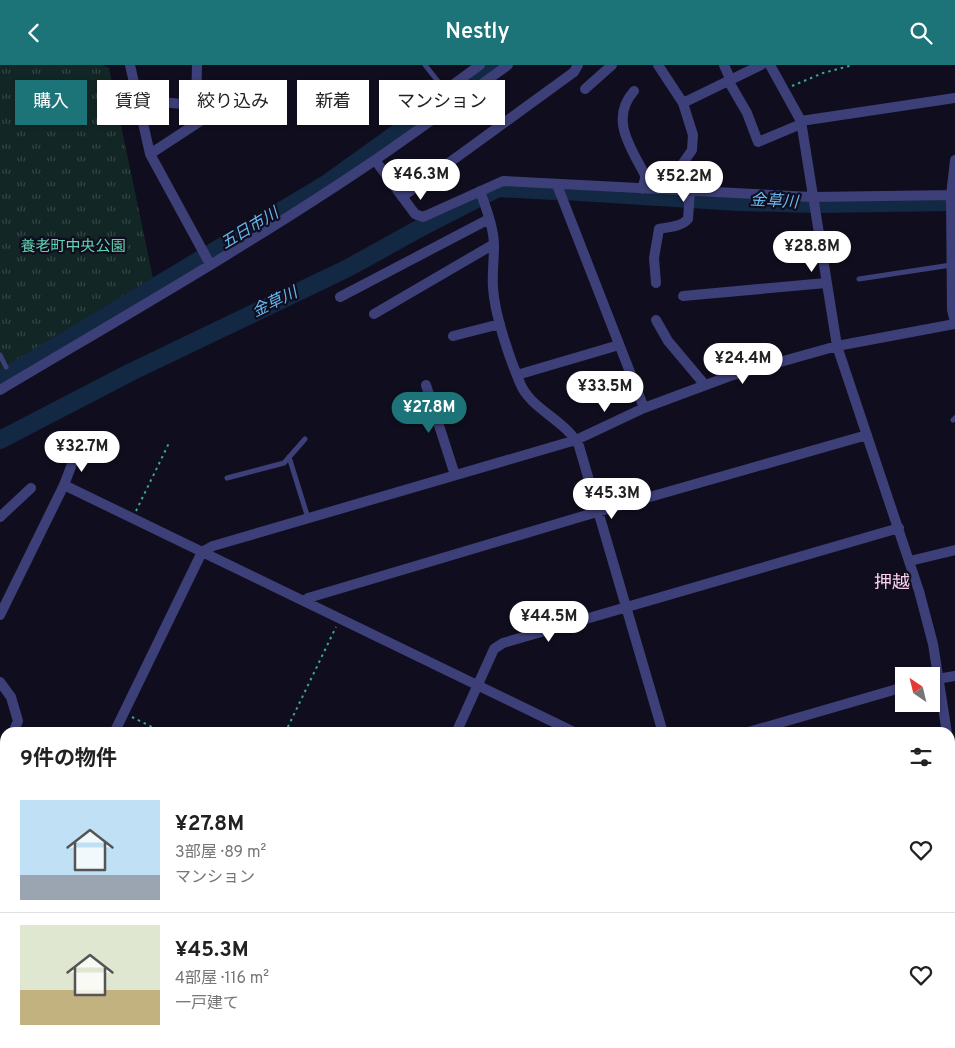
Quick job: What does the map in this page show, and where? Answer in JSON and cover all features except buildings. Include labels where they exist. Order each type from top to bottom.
[{"type":"street","points":[[130,65],[133,80]]},
{"type":"street","points":[[197,65],[197,80]]},
{"type":"street","points":[[459,80],[480,65]]},
{"type":"street","points":[[487,80],[508,65]]},
{"type":"street","points":[[402,197],[574,72],[578,65]]},
{"type":"street","points":[[585,89],[612,65]]},
{"type":"street","points":[[658,65],[683,103],[693,135],[692,151],[676,173],[674,190]]},
{"type":"street","points":[[724,65],[730,81],[747,113],[758,142],[801,122],[955,98]]},
{"type":"street","points":[[683,103],[761,65]]},
{"type":"street","points":[[770,65],[801,122],[837,346],[910,561],[933,644],[934,667]]},
{"type":"street","points":[[634,91],[624,108],[622,124],[645,175],[642,189]]},
{"type":"street","points":[[143,125],[150,154],[210,265]]},
{"type":"street","points":[[150,154],[195,125]]},
{"type":"street","points":[[0,390],[210,265],[376,160],[425,125]]},
{"type":"street","points":[[376,160],[415,214],[423,217],[481,196],[503,181],[674,190],[689,196],[953,195]]},
{"type":"street","points":[[117,727],[202,552],[213,546],[576,440],[644,408],[730,376],[837,346],[955,323],[952,310],[951,265],[955,160]]},
{"type":"street","points":[[557,185],[644,408]]},
{"type":"street","points":[[481,196],[489,219],[494,244],[493,288],[500,324],[520,385],[536,405],[576,440],[660,727]]},
{"type":"street","points":[[656,283],[654,258],[659,229],[674,227],[688,219],[689,196]]},
{"type":"street","points":[[340,297],[489,219]]},
{"type":"street","points":[[374,314],[494,244]]},
{"type":"street","points":[[683,296],[826,283]]},
{"type":"street","points":[[656,320],[668,341],[705,385]]},
{"type":"street","points":[[453,336],[500,324]]},
{"type":"street","points":[[517,375],[620,345]]},
{"type":"street","points":[[426,385],[455,475]]},
{"type":"street","points":[[305,601],[308,598],[597,512],[867,435]]},
{"type":"street","points":[[0,615],[64,485],[74,454]]},
{"type":"street","points":[[64,485],[564,727]]},
{"type":"street","points":[[0,517],[31,488]]},
{"type":"street","points":[[459,727],[494,649],[503,643],[899,528]]},
{"type":"street","points":[[910,561],[955,550]]},
{"type":"street","points":[[940,678],[955,676]]},
{"type":"street","points":[[0,682],[11,697],[18,721],[16,727]]},
{"type":"street","points":[[771,727],[895,690]]},
{"type":"street","points":[[940,702],[946,727]]},
{"type":"lane","points":[[425,65],[437,80]]},
{"type":"lane","points":[[859,279],[951,265]]},
{"type":"lane","points":[[0,355],[6,367]]},
{"type":"lane","points":[[227,478],[284,463],[305,439]]},
{"type":"lane","points":[[289,457],[308,518]]},
{"type":"path","points":[[783,90],[823,73],[853,65]]},
{"type":"path","points":[[132,518],[170,441]]},
{"type":"path","points":[[288,727],[340,619]]},
{"type":"path","points":[[124,713],[152,727]]},
{"type":"green space","name":"養老町中央公園","points":[[0,65],[102,65],[109,68],[112,80],[97,80],[97,125],[121,125],[154,283],[0,374]]},
{"type":"waterway","name":"五日市川","points":[[0,380],[326,184],[492,65]]},
{"type":"waterway","name":"金草川","points":[[0,440],[131,372],[348,268],[498,188],[554,191]]},
{"type":"waterway","name":"金草川","points":[[564,191],[738,202],[817,204],[955,202]]},
{"type":"district","name":"押越","points":[[892,583]]}]
